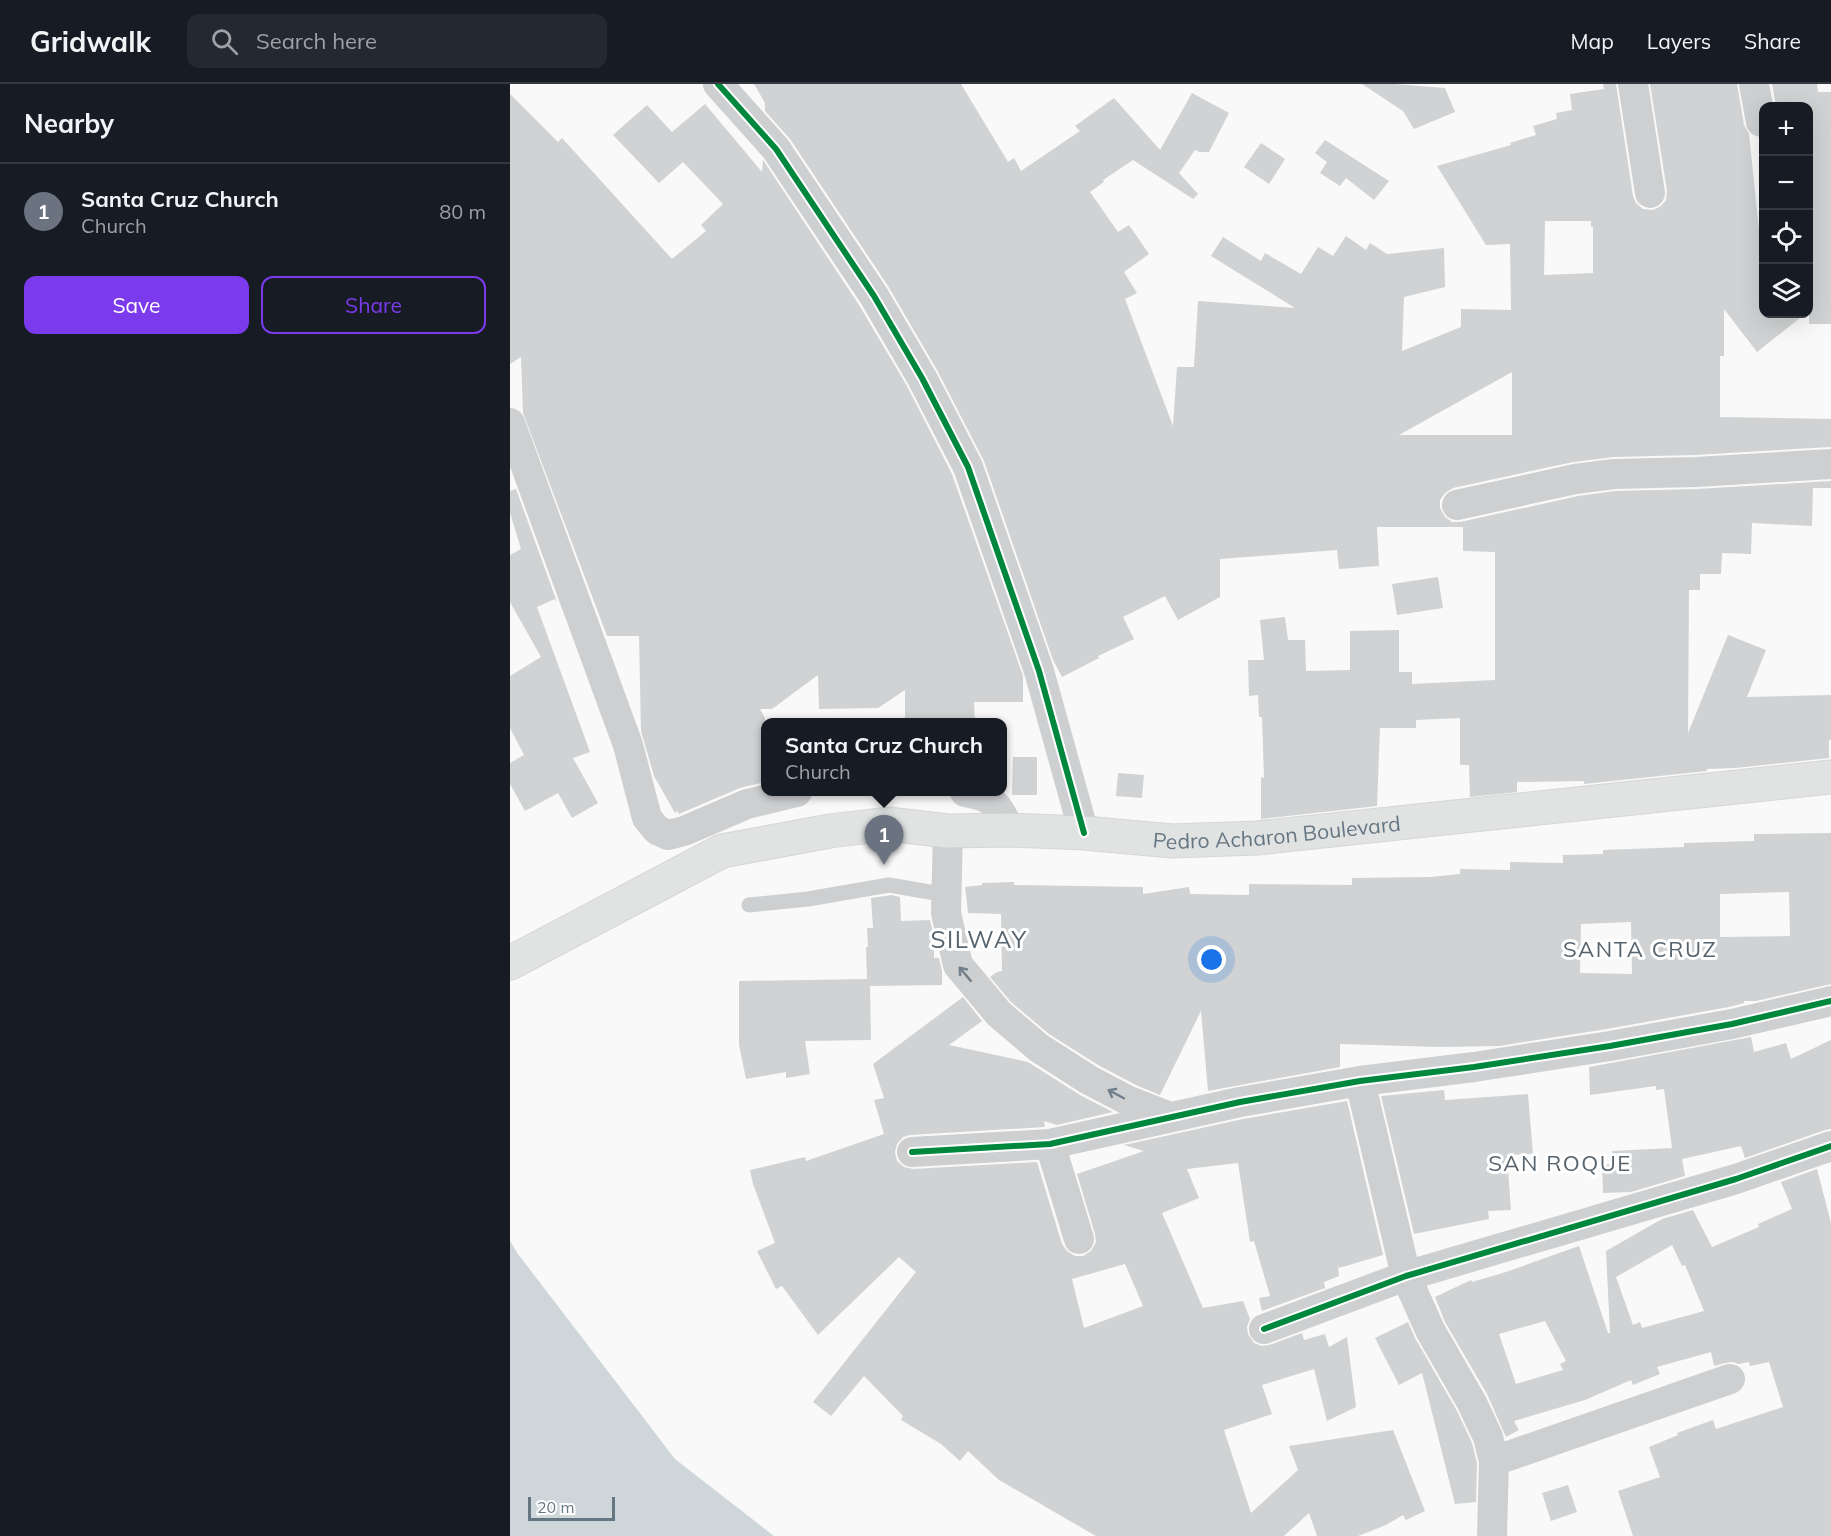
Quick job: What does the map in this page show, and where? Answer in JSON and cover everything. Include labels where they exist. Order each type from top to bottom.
[{"type":"main road","name":"Pedro Acharon Boulevard","points":[[510,963],[722,851],[830,831],[888,824],[948,831],[1010,830],[1084,833],[1172,841],[1257,838],[1831,777]]},
{"type":"street","points":[[718,84],[776,149],[874,296],[922,378],[968,467],[1040,671],[1084,833]]},
{"type":"street","points":[[1633,84],[1650,194]]},
{"type":"street","points":[[1754,84],[1759,111]]},
{"type":"street","points":[[510,423],[628,745],[647,818],[657,830],[668,834],[684,831],[747,804],[780,796]]},
{"type":"street","points":[[1457,505],[1575,479],[1614,474],[1831,464]]},
{"type":"street","points":[[979,796],[995,803],[1010,830]]},
{"type":"street","points":[[948,831],[946,913],[958,965],[999,1014],[1039,1048],[1089,1080],[1130,1101],[1170,1117]]},
{"type":"street","points":[[912,1152],[1050,1144],[1240,1102],[1360,1081],[1474,1067],[1611,1046],[1732,1024],[1831,1001]]},
{"type":"street","points":[[1360,1081],[1406,1276],[1430,1330],[1472,1403],[1488,1437],[1494,1461],[1492,1536]]},
{"type":"street","points":[[1050,1144],[1079,1239]]},
{"type":"street","points":[[1263,1329],[1406,1276],[1736,1179],[1831,1146]]},
{"type":"street","points":[[1494,1461],[1730,1379]]},
{"type":"lane","points":[[749,905],[801,900],[890,885],[946,896]]},
{"type":"shaded area","points":[[510,1241],[675,1459],[774,1536],[510,1536]]},
{"type":"building","points":[[754,84],[961,84],[1008,162],[1014,158],[1021,171],[1080,131],[1075,126],[1114,98],[1160,150],[1192,93],[1229,113],[1209,152],[1195,150],[1179,173],[1198,194],[1193,199],[1133,160],[1103,180],[1104,182],[1090,192],[1118,232],[1129,225],[1149,254],[1124,272],[1137,293],[1125,299],[1173,426],[1177,367],[1194,367],[1198,301],[1295,308],[1211,256],[1223,237],[1261,261],[1265,253],[1301,274],[1318,247],[1333,256],[1346,236],[1366,250],[1370,243],[1387,254],[1444,248],[1445,287],[1404,297],[1402,351],[1461,327],[1461,309],[1511,310],[1510,244],[1486,245],[1437,166],[1511,145],[1510,143],[1536,135],[1533,126],[1557,119],[1556,113],[1572,110],[1570,94],[1604,89],[1603,84],[1616,84],[1633,196],[1636,203],[1643,209],[1653,210],[1666,200],[1667,191],[1650,84],[1737,84],[1744,125],[1749,134],[1759,229],[1759,318],[1800,318],[1757,352],[1724,309],[1724,356],[1720,356],[1720,417],[1831,419],[1831,447],[1614,457],[1573,462],[1453,488],[1440,500],[1440,508],[1445,517],[1452,522],[1460,522],[1578,496],[1615,491],[1831,481],[1831,488],[1813,488],[1812,526],[1752,523],[1751,554],[1722,553],[1721,574],[1700,574],[1700,590],[1689,590],[1688,733],[1728,635],[1766,650],[1747,697],[1831,695],[1829,758],[1707,769],[1707,771],[1584,784],[1584,781],[1517,782],[1517,792],[1470,797],[1469,765],[1460,765],[1460,718],[1416,720],[1416,728],[1380,728],[1377,806],[1261,819],[1261,777],[1264,778],[1262,717],[1259,717],[1258,695],[1249,696],[1248,660],[1264,660],[1260,620],[1285,617],[1288,640],[1305,640],[1306,671],[1350,670],[1350,631],[1399,630],[1399,672],[1412,672],[1412,684],[1495,680],[1495,552],[1463,551],[1463,527],[1377,527],[1379,566],[1339,569],[1337,550],[1220,559],[1220,597],[1178,620],[1165,596],[1123,617],[1134,639],[1062,677],[1053,660],[984,461],[937,370],[888,286],[790,139],[765,111],[765,103]],"holes":[[[1545,221],[1591,221],[1593,273],[1544,275]],[[1512,372],[1512,435],[1399,435]]]},
{"type":"building","points":[[1362,84],[1445,88],[1455,112],[1414,129],[1403,111]]},
{"type":"building","points":[[1772,84],[1817,84],[1818,92],[1831,92],[1831,324],[1809,324],[1809,318],[1813,318],[1813,102],[1775,102]]},
{"type":"building","points":[[510,94],[558,142],[562,138],[672,259],[706,231],[701,225],[723,204],[683,162],[659,183],[613,135],[647,105],[672,132],[705,104],[762,172],[763,160],[859,305],[907,386],[952,474],[1023,676],[1023,702],[974,702],[975,718],[905,718],[905,690],[878,708],[819,709],[818,675],[772,709],[760,709],[765,718],[761,718],[761,783],[740,788],[679,814],[677,811],[675,813],[654,776],[641,731],[639,636],[607,636],[523,413],[521,357],[510,364]]},
{"type":"building","points":[[1325,140],[1389,181],[1374,200],[1346,178],[1340,186],[1320,173],[1327,162],[1315,153]]},
{"type":"building","points":[[1261,143],[1285,159],[1269,184],[1244,167]]},
{"type":"building","points":[[516,489],[557,602],[555,599],[537,607],[590,752],[573,758],[598,803],[572,818],[558,793],[525,811],[510,784],[510,763],[524,755],[510,728],[510,676],[541,657],[510,602],[510,555],[521,549],[510,513],[510,491]]},
{"type":"building","points":[[1438,577],[1443,608],[1397,615],[1392,584]]},
{"type":"building","points":[[1013,757],[1037,757],[1037,795],[1012,795]]},
{"type":"building","points":[[1118,773],[1144,775],[1142,798],[1116,796]]},
{"type":"building","points":[[1831,833],[1831,984],[1756,1001],[1744,1001],[1744,1003],[1729,1007],[1499,1046],[1340,1044],[1340,1067],[1208,1091],[1201,1011],[1160,1095],[1098,1065],[1049,1034],[1011,1002],[990,977],[1002,971],[1001,914],[968,913],[965,887],[982,885],[982,883],[1014,882],[1014,885],[1143,887],[1143,894],[1189,887],[1190,894],[1249,895],[1249,884],[1352,885],[1352,878],[1431,877],[1460,874],[1460,869],[1510,870],[1510,862],[1563,863],[1563,855],[1603,854],[1603,850],[1684,847],[1684,843],[1754,841],[1754,834]],"holes":[[[1789,892],[1790,936],[1720,937],[1720,894]],[[1631,922],[1632,974],[1580,973],[1581,924]]]},
{"type":"building","points":[[892,895],[900,897],[901,921],[930,920],[934,937],[934,958],[939,958],[942,985],[870,986],[871,1040],[805,1041],[810,1074],[786,1078],[786,1072],[746,1079],[739,1045],[739,981],[867,979],[867,928],[873,928],[871,898]]},
{"type":"building","points":[[963,997],[982,1021],[949,1045],[1028,1062],[1080,1095],[1113,1112],[1057,1125],[1044,1121],[1045,1127],[910,1135],[903,1137],[897,1144],[895,1152],[897,1161],[904,1167],[913,1169],[1037,1162],[1062,1244],[1075,1256],[1083,1256],[1091,1251],[1096,1242],[1077,1174],[1144,1151],[1124,1145],[1243,1119],[1347,1101],[1383,1255],[1339,1268],[1338,1265],[1339,1276],[1324,1282],[1325,1288],[1262,1311],[1259,1298],[1270,1296],[1254,1241],[1250,1242],[1238,1163],[1187,1169],[1199,1198],[1162,1213],[1203,1308],[1243,1301],[1250,1319],[1247,1327],[1248,1334],[1254,1343],[1262,1346],[1302,1333],[1304,1340],[1325,1334],[1329,1347],[1347,1337],[1356,1407],[1327,1421],[1314,1369],[1262,1385],[1272,1414],[1224,1430],[1251,1513],[1298,1470],[1289,1446],[1393,1430],[1425,1511],[1406,1520],[1403,1515],[1386,1525],[1358,1536],[1317,1536],[1309,1513],[1284,1536],[1096,1536],[999,1480],[968,1451],[960,1461],[941,1444],[901,1420],[903,1416],[864,1376],[831,1416],[813,1402],[916,1272],[899,1257],[818,1335],[782,1286],[776,1289],[757,1251],[775,1243],[750,1170],[805,1157],[806,1161],[884,1134],[874,1100],[884,1098],[873,1064]],"holes":[[[1125,1264],[1143,1306],[1084,1328],[1072,1279]]]},
{"type":"building","points":[[1751,1037],[1754,1052],[1786,1043],[1791,1059],[1831,1040],[1831,1129],[1745,1158],[1741,1146],[1682,1159],[1685,1176],[1631,1192],[1603,1193],[1602,1165],[1612,1164],[1612,1151],[1672,1148],[1664,1089],[1656,1090],[1656,1086],[1590,1095],[1589,1067]]},
{"type":"building","points":[[1444,1090],[1445,1100],[1528,1094],[1533,1154],[1507,1155],[1511,1210],[1488,1211],[1489,1219],[1414,1234],[1381,1096]]},
{"type":"building","points":[[1817,1169],[1831,1223],[1831,1536],[1633,1536],[1618,1491],[1660,1477],[1649,1447],[1678,1435],[1677,1433],[1713,1420],[1716,1429],[1783,1407],[1769,1362],[1750,1366],[1749,1362],[1738,1364],[1733,1362],[1714,1366],[1711,1352],[1657,1367],[1660,1374],[1633,1385],[1631,1380],[1585,1400],[1514,1421],[1519,1430],[1506,1437],[1487,1394],[1445,1322],[1435,1297],[1471,1280],[1472,1282],[1506,1272],[1579,1246],[1608,1333],[1610,1333],[1606,1251],[1662,1219],[1693,1210],[1712,1247],[1759,1227],[1758,1224],[1792,1209],[1781,1182]],"holes":[[[1672,1245],[1682,1266],[1685,1265],[1704,1311],[1642,1328],[1640,1322],[1633,1325],[1616,1277]],[[1545,1321],[1566,1361],[1560,1364],[1563,1370],[1516,1384],[1499,1334]]]},
{"type":"building","points":[[1408,1322],[1472,1443],[1477,1463],[1476,1502],[1455,1504],[1422,1373],[1399,1385],[1375,1338]]},
{"type":"building","points":[[1568,1485],[1577,1512],[1551,1521],[1542,1493]]},
{"type":"cycle path","points":[[718,84],[776,149],[874,296],[922,378],[968,467],[1039,671],[1084,833]]},
{"type":"cycle path","points":[[912,1152],[1050,1144],[1240,1102],[1360,1081],[1474,1067],[1610,1046],[1732,1024],[1831,1001]]},
{"type":"cycle path","points":[[1264,1329],[1406,1276],[1736,1179],[1831,1146]]},
{"type":"place","name":"Santa Cruz Church","points":[[884,865]]},
{"type":"district","name":"SILWAY","points":[[979,939]]},
{"type":"district","name":"SANTA CRUZ","points":[[1640,949]]},
{"type":"district","name":"SAN ROQUE","points":[[1560,1163]]}]
